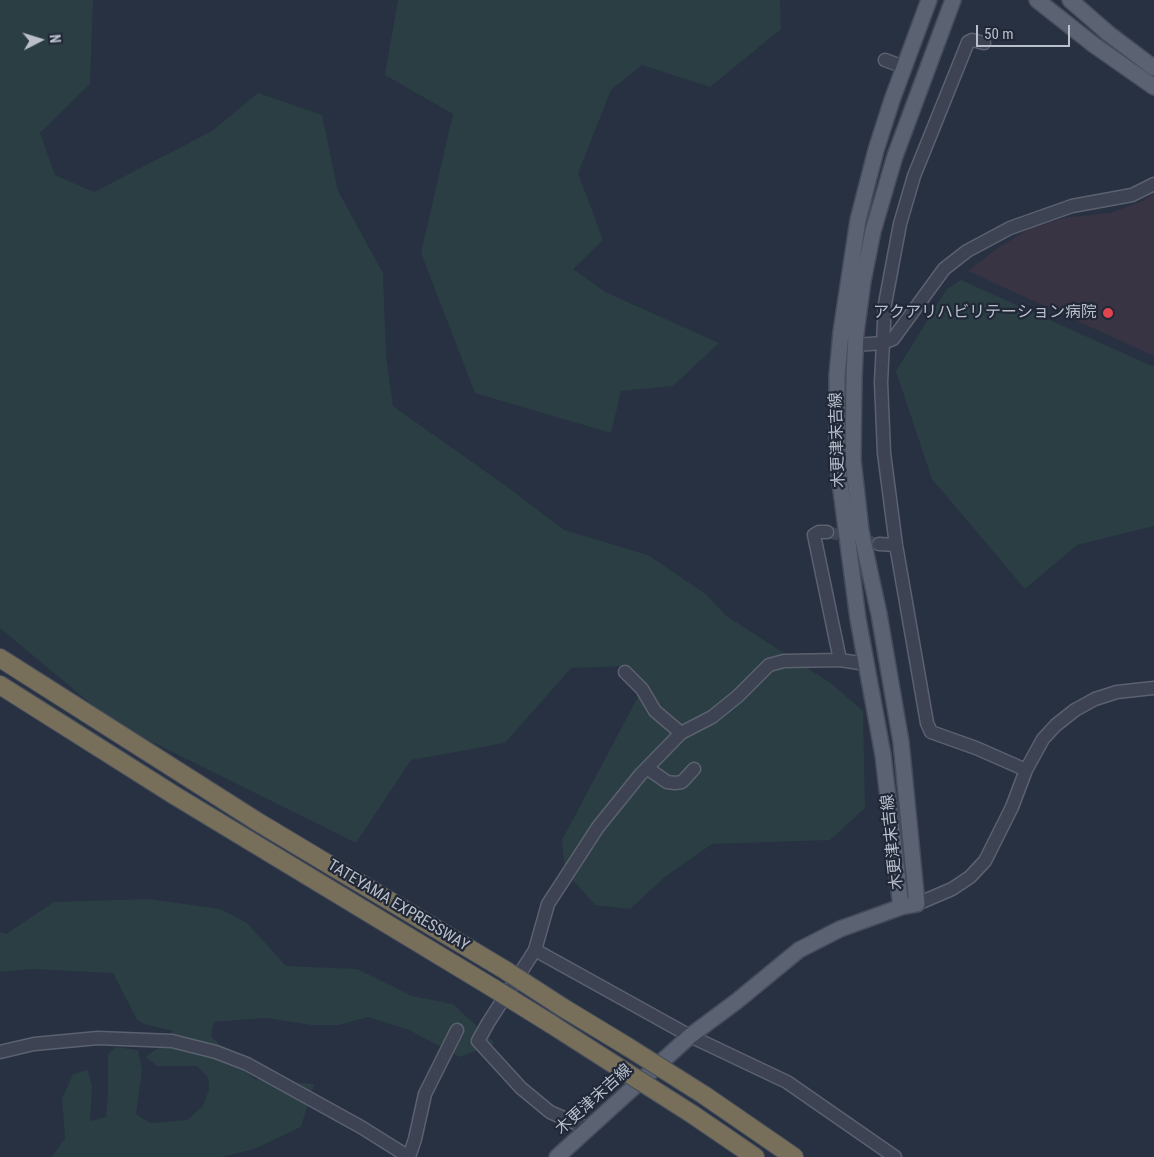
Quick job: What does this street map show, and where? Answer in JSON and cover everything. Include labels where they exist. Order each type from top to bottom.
[{"type":"highway","name":"TATEYAMA EXPRESSWAY","points":[[0,658],[242,812],[505,970],[628,1047],[704,1095],[794,1157]]},
{"type":"highway","name":"TATEYAMA EXPRESSWAY","points":[[0,685],[174,795],[551,1024],[756,1157]]},
{"type":"main road","name":"木更津末吉線","points":[[901,907],[883,755],[858,619],[837,460],[838,376],[841,332],[858,220],[876,150],[929,0]]},
{"type":"main road","name":"木更津末吉線","points":[[557,1157],[690,1036],[799,950],[840,929],[901,907],[917,904],[901,742],[879,614],[862,532],[852,460],[856,345],[863,281],[873,231],[895,156],[953,0]]},
{"type":"main road","points":[[1037,0],[1094,45],[1154,88]]},
{"type":"main road","points":[[1070,0],[1109,34],[1154,68]]},
{"type":"street","points":[[984,43],[972,40],[968,42],[914,176],[900,224],[885,304],[882,343],[881,382],[884,453],[896,545],[927,723],[931,732],[976,748],[1026,770]]},
{"type":"street","points":[[885,60],[904,67]]},
{"type":"street","points":[[856,345],[882,343],[893,338],[944,269],[967,251],[1010,228],[1033,219],[1072,206],[1132,195],[1154,184]]},
{"type":"street","points":[[827,532],[819,532],[814,535],[840,660]]},
{"type":"street","points":[[879,544],[896,545]]},
{"type":"street","points":[[589,1129],[550,1112],[520,1088],[478,1041],[536,950],[548,904],[598,827],[647,768],[681,733],[712,718],[738,696],[769,665],[784,661],[840,660],[866,664]]},
{"type":"street","points":[[624,672],[642,689],[655,711],[681,733]]},
{"type":"street","points":[[917,904],[952,889],[970,877],[985,861],[1012,806],[1026,770],[1043,739],[1056,725],[1075,710],[1095,700],[1117,692],[1154,688]]},
{"type":"street","points":[[647,768],[667,782],[675,783],[682,782],[694,769]]},
{"type":"street","points":[[536,950],[690,1036],[787,1082],[895,1157]]},
{"type":"street","points":[[0,1052],[34,1044],[98,1038],[172,1041],[216,1052],[247,1064],[361,1127],[409,1157],[425,1094],[457,1030]]},
{"type":"shaded area","name":"アクアリハビリテーション病院","points":[[1154,192],[1154,356],[968,271],[996,249],[1029,229],[1064,218],[1110,213],[1143,201]]},
{"type":"green space","points":[[0,0],[93,0],[90,84],[40,133],[55,175],[94,192],[212,131],[258,93],[322,115],[338,191],[383,273],[386,356],[393,406],[564,530],[648,555],[707,595],[725,615],[832,684],[863,711],[865,808],[830,840],[712,844],[666,876],[630,909],[595,905],[565,871],[562,840],[640,693],[627,666],[571,668],[505,743],[411,760],[356,843],[114,723],[0,628]]},
{"type":"green space","points":[[398,0],[780,0],[781,29],[710,87],[642,65],[611,90],[578,173],[603,240],[573,269],[605,292],[719,343],[673,386],[621,391],[611,433],[475,393],[421,253],[453,114],[385,75]]},
{"type":"green space","points":[[961,280],[1154,367],[1154,526],[1077,545],[1025,589],[932,479],[896,371],[947,289]]},
{"type":"green space","points":[[148,899],[220,909],[247,923],[286,966],[357,969],[412,996],[453,1004],[495,1043],[460,1057],[409,1030],[368,1017],[338,1025],[312,1025],[265,1018],[214,1022],[211,1036],[254,1079],[314,1084],[301,1127],[254,1149],[222,1157],[52,1157],[65,1138],[62,1099],[73,1074],[88,1070],[92,1087],[90,1121],[106,1117],[108,1054],[116,1047],[138,1050],[142,1070],[136,1114],[150,1123],[187,1120],[203,1106],[209,1089],[208,1077],[197,1066],[157,1066],[146,1057],[159,1048],[173,1031],[144,1024],[137,1020],[113,973],[31,969],[0,972],[0,932],[6,934],[54,902]]},
{"type":"tunnel","points":[[827,532],[879,544]]},
{"type":"place","name":"アクアリハビリテーション病院","points":[[1108,313]]}]
